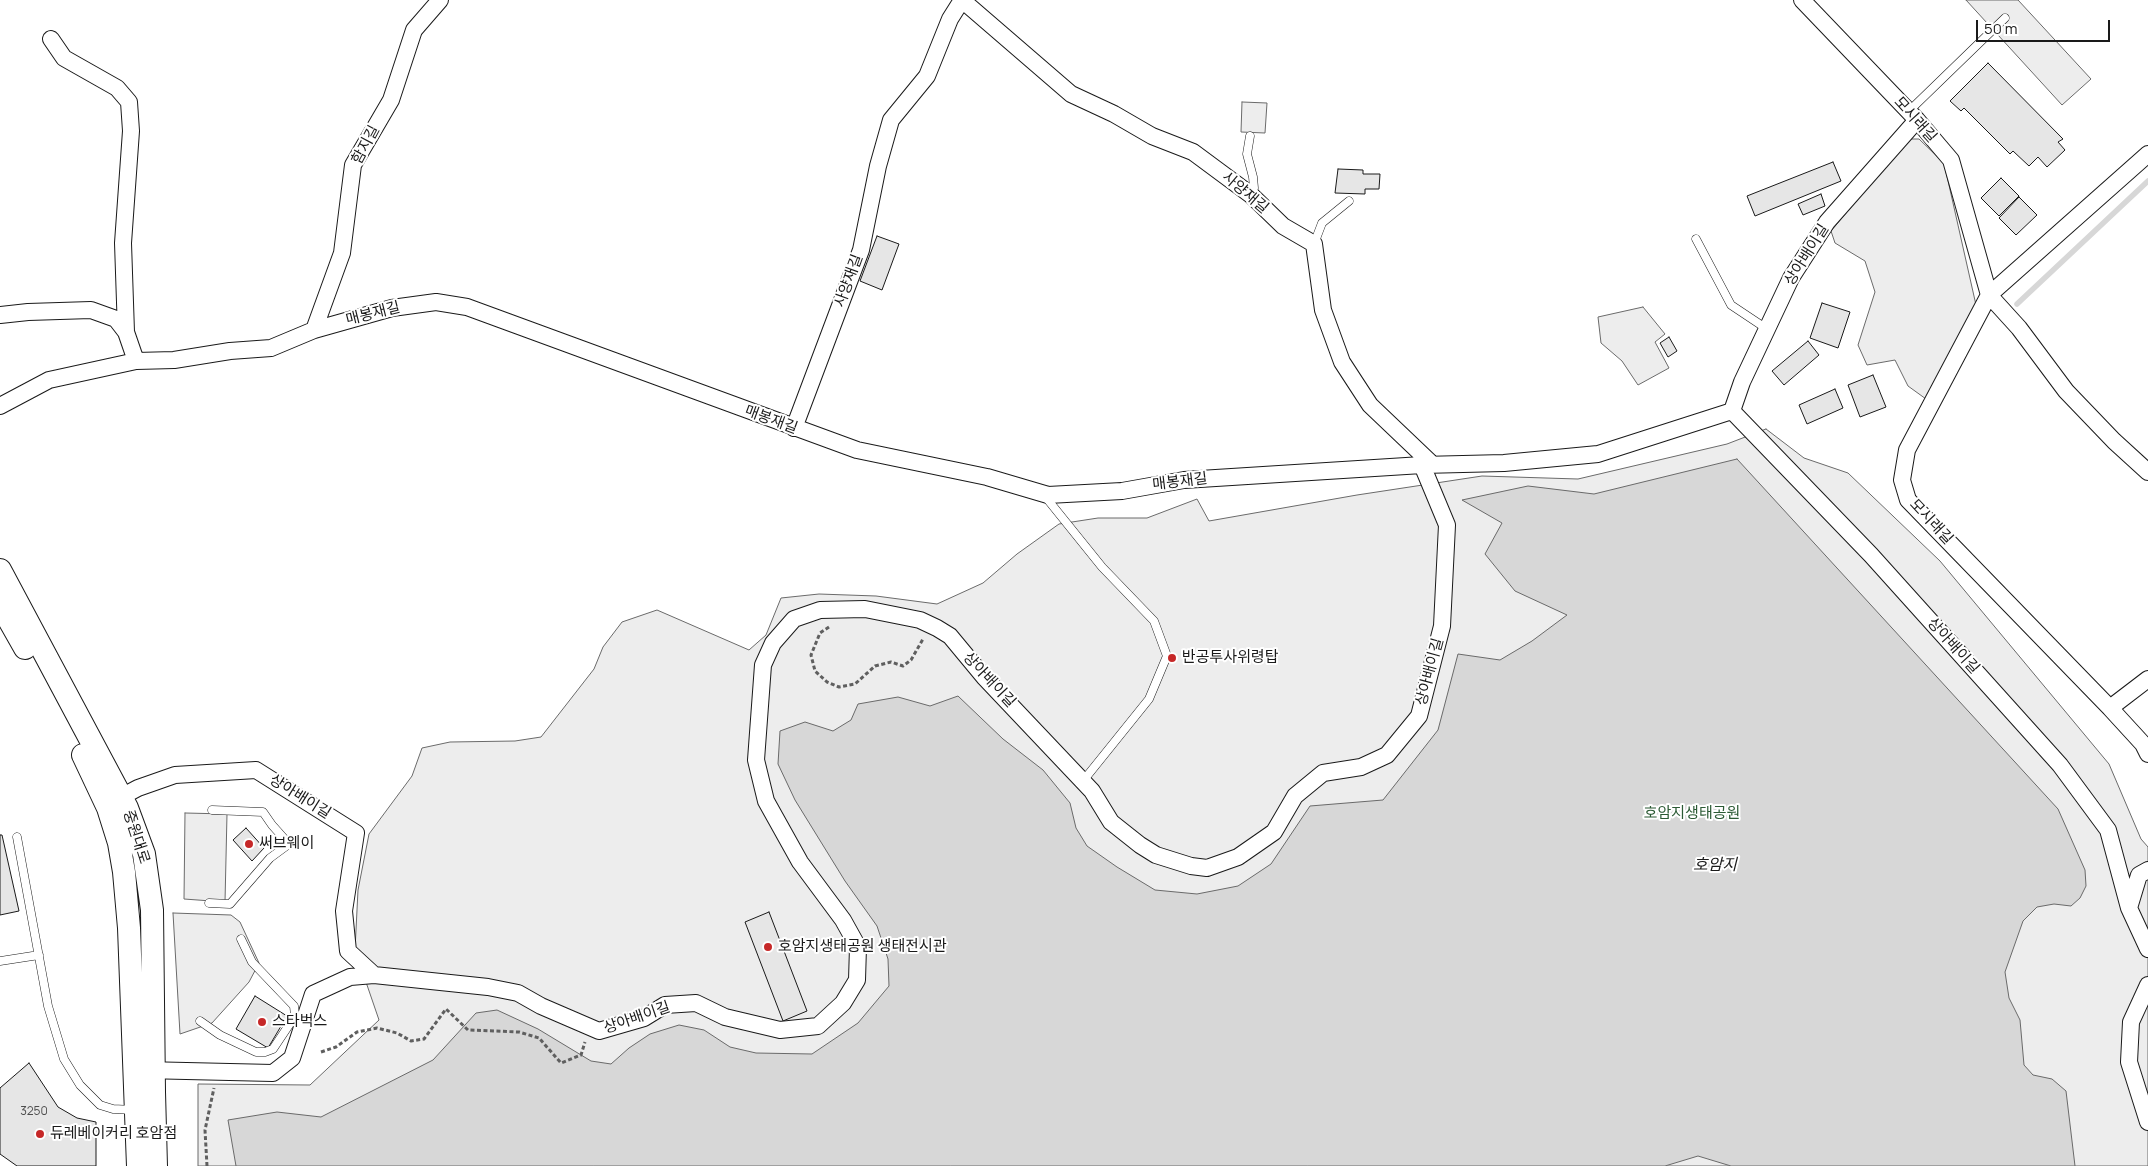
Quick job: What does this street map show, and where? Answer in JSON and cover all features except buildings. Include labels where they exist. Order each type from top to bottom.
[{"type":"main road","name":"중원대로","points":[[0,570],[122,797],[144,854],[152,910],[143,1070],[136,1110],[138,1166]]},
{"type":"main road","name":"중원대로","points":[[0,604],[85,757],[108,808],[119,843],[124,872],[143,1070],[156,1166]]},
{"type":"street","name":"함지길","points":[[314,330],[342,253],[353,165],[391,100],[414,30],[440,0]]},
{"type":"street","name":"사양재길","points":[[794,428],[861,250],[878,166],[892,120],[927,76],[950,18],[962,0],[1071,94],[1114,114],[1152,136],[1193,152],[1251,195],[1283,226],[1314,244]]},
{"type":"street","name":"모시래길","points":[[1806,1],[1950,160],[1990,295]]},
{"type":"street","points":[[51,39],[64,58],[117,88],[129,102],[131,131],[123,243],[126,332],[136,361]]},
{"type":"street","name":"상아배이길","points":[[1912,116],[1827,222],[1791,278],[1742,382],[1732,411],[1871,555],[2060,765],[2108,830],[2129,908],[2148,950]]},
{"type":"street","name":"모시래길","points":[[2148,154],[1990,295],[1907,450],[1902,480],[1908,500],[2110,708],[2143,744],[2148,754]]},
{"type":"street","points":[[1314,244],[1323,310],[1342,362],[1370,405],[1428,465],[1504,463],[1598,454],[1732,411]]},
{"type":"street","points":[[1990,295],[2019,328],[2066,391],[2114,441],[2148,472]]},
{"type":"street","name":"매봉재길","points":[[0,406],[48,380],[136,361],[174,360],[230,351],[271,348],[314,330],[392,308],[436,302],[467,307],[857,450],[987,477],[1048,496],[1122,491],[1184,480],[1428,465]]},
{"type":"street","points":[[0,315],[91,310],[116,319],[126,332]]},
{"type":"street","name":"상아배이길","points":[[143,1070],[273,1073],[292,1058],[313,994],[350,977],[374,975],[488,987],[518,993],[540,1006],[599,1031],[644,1018],[665,1006],[696,1003],[725,1017],[780,1030],[818,1026],[843,1002],[857,980],[858,947],[843,920],[800,862],[766,801],[756,760],[763,665],[773,643],[794,619],[820,610],[866,610],[920,620],[937,628],[950,636],[984,677],[1092,791],[1111,822],[1140,845],[1156,855],[1172,861],[1207,868],[1238,857],[1274,832],[1295,796],[1322,773],[1361,767],[1387,755],[1419,716],[1442,626],[1448,524],[1428,465]]},
{"type":"street","points":[[2110,708],[2148,679]]},
{"type":"street","name":"상아배이길","points":[[122,797],[138,788],[175,775],[256,770],[356,833],[344,911],[348,951],[374,975]]},
{"type":"street","points":[[2129,908],[2139,875],[2148,870]]},
{"type":"street","points":[[2148,985],[2131,1022],[2129,1062],[2148,1122]]},
{"type":"lane","points":[[1912,116],[2005,18]]},
{"type":"lane","points":[[1250,136],[1247,154],[1254,177],[1254,188],[1251,195]]},
{"type":"lane","points":[[1314,244],[1322,223],[1349,202]]},
{"type":"lane","points":[[1696,239],[1731,305],[1767,329]]},
{"type":"lane","points":[[1042,494],[1102,568],[1154,621],[1167,656],[1149,699],[1083,781]]},
{"type":"lane","points":[[209,903],[230,904],[270,858],[289,844],[272,825],[264,812],[212,810]]},
{"type":"lane","points":[[17,837],[48,1006],[64,1059],[80,1085],[100,1105],[113,1109],[136,1110]]},
{"type":"lane","points":[[200,1021],[220,1035],[256,1052],[266,1052],[273,1049],[295,1016],[294,1006],[252,962],[241,939]]},
{"type":"lane","points":[[0,961],[39,955]]},
{"type":"path","points":[[833,624],[820,633],[811,655],[816,671],[827,682],[839,687],[855,684],[875,666],[891,662],[903,666],[912,660],[927,631]]},
{"type":"path","points":[[321,1052],[336,1047],[357,1032],[377,1028],[397,1033],[411,1041],[424,1039],[446,1009],[468,1030],[519,1032],[539,1038],[561,1063],[581,1056],[586,1040]]},
{"type":"path","points":[[207,1166],[205,1130],[214,1087]]},
{"type":"shaded area","points":[[1966,0],[2018,0],[2091,79],[2062,105]]},
{"type":"shaded area","points":[[1242,102],[1267,103],[1265,133],[1241,132]]},
{"type":"shaded area","points":[[1908,139],[1919,139],[1944,163],[1976,305],[1926,399],[1908,386],[1895,360],[1867,365],[1858,345],[1875,292],[1865,261],[1835,243],[1831,231]]},
{"type":"shaded area","points":[[1643,307],[1665,334],[1655,342],[1669,368],[1638,385],[1622,361],[1601,343],[1598,317]]},
{"type":"shaded area","name":"호암지","points":[[1766,429],[1804,458],[1848,473],[1940,561],[2109,764],[2141,839],[2148,847],[2148,1166],[198,1166],[198,1084],[310,1085],[379,1020],[355,950],[358,890],[369,834],[412,776],[422,748],[450,742],[515,741],[541,737],[594,669],[603,647],[622,622],[657,610],[749,650],[766,635],[781,598],[819,594],[876,596],[937,604],[983,583],[1017,554],[1059,524],[1098,518],[1147,518],[1197,499],[1209,521],[1357,495],[1482,476],[1578,479],[1727,444]]},
{"type":"shaded area","points":[[185,813],[227,814],[225,902],[184,899]]},
{"type":"shaded area","points":[[173,913],[231,915],[240,922],[259,963],[249,982],[212,1023],[180,1034]]},
{"type":"water","name":"호암지","points":[[1737,459],[2058,809],[2085,870],[2086,886],[2080,898],[2071,906],[2054,904],[2037,907],[2023,921],[2005,972],[2009,998],[2020,1020],[2024,1065],[2033,1075],[2052,1079],[2066,1091],[2075,1166],[1731,1166],[1698,1156],[1665,1166],[236,1166],[228,1120],[277,1112],[321,1117],[433,1060],[476,1013],[497,1010],[538,1029],[591,1061],[611,1064],[629,1048],[650,1034],[679,1025],[704,1030],[730,1047],[756,1053],[812,1054],[858,1023],[889,986],[888,959],[877,926],[845,881],[795,800],[778,764],[780,731],[805,722],[833,731],[851,720],[858,704],[898,697],[930,706],[958,696],[1003,739],[1043,770],[1070,803],[1076,828],[1087,846],[1117,867],[1155,890],[1197,894],[1238,886],[1271,864],[1310,806],[1383,800],[1438,730],[1458,654],[1500,660],[1532,641],[1567,615],[1515,591],[1485,554],[1502,523],[1462,500],[1528,486],[1594,494]]},
{"type":"waterway","points":[[2017,304],[2148,181]]},
{"type":"place","name":"반공투사위령탑","points":[[1172,658]]},
{"type":"place","name":"써브웨이","points":[[249,844]]},
{"type":"place","name":"호암지생태공원 생태전시관","points":[[768,947]]},
{"type":"place","name":"스타벅스","points":[[262,1022]]},
{"type":"place","name":"듀레베이커리 호암점","points":[[40,1134]]},
{"type":"park label","name":"호암지생태공원","points":[[1692,814]]}]
